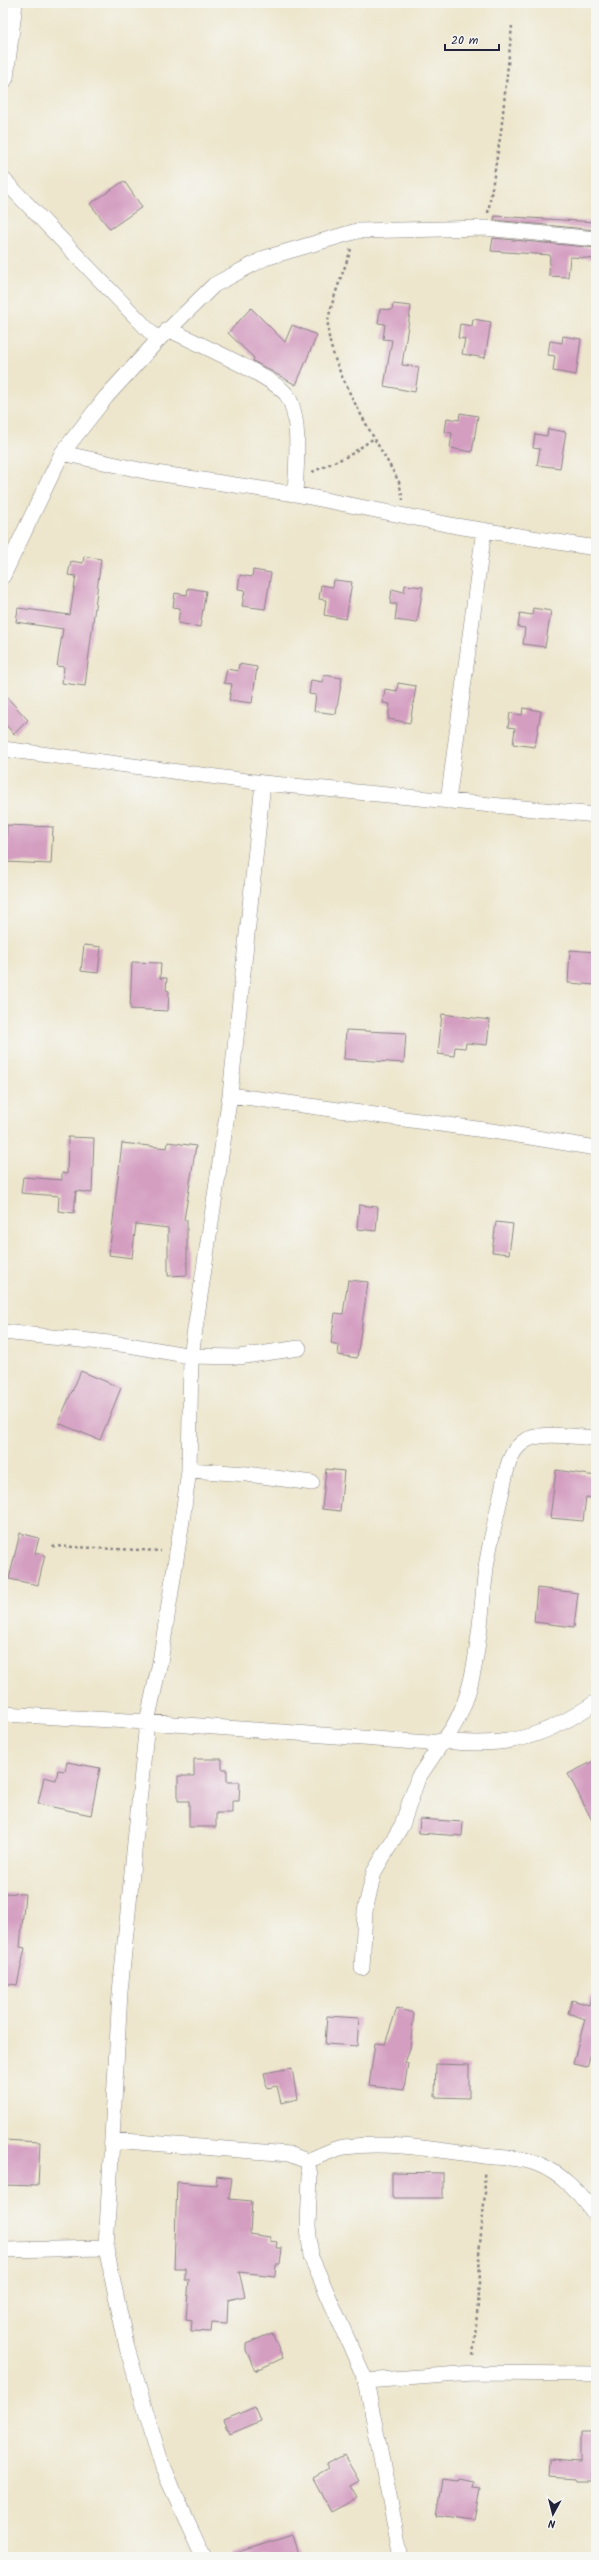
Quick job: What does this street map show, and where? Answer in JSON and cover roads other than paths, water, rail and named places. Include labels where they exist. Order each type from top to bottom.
[{"type":"street","points":[[3,83],[6,78],[15,3]]},
{"type":"street","points":[[3,179],[158,340]]},
{"type":"street","points":[[3,576],[62,453],[106,397],[168,329],[214,285],[265,258],[356,231],[485,228],[596,239]]},
{"type":"street","points":[[168,329],[271,382],[286,395],[294,422],[295,487]]},
{"type":"street","points":[[62,453],[149,472],[295,487],[407,516],[596,548]]},
{"type":"street","points":[[448,801],[484,530]]},
{"type":"street","points":[[3,749],[263,783],[596,815]]},
{"type":"street","points":[[204,2557],[162,2469],[127,2348],[106,2248],[120,1992],[147,1722],[160,1662],[178,1552],[189,1470],[191,1356],[230,1095],[263,783]]},
{"type":"street","points":[[230,1095],[506,1133],[596,1148]]},
{"type":"street","points":[[3,1332],[129,1345],[191,1356],[239,1357],[299,1348]]},
{"type":"street","points":[[362,1968],[365,1911],[374,1872],[402,1825],[418,1778],[448,1735],[466,1697],[477,1656],[487,1560],[508,1463],[521,1443],[539,1436],[596,1438]]},
{"type":"street","points":[[189,1470],[247,1474],[312,1483]]},
{"type":"street","points":[[3,1714],[147,1722],[430,1743],[443,1741],[470,1744],[501,1744],[538,1734],[573,1718],[596,1702]]},
{"type":"street","points":[[112,2140],[289,2154],[307,2161],[342,2147],[373,2145],[445,2150],[483,2156],[515,2158],[538,2164],[584,2198],[596,2216]]},
{"type":"street","points":[[307,2161],[310,2175],[308,2226],[311,2257],[366,2381],[401,2557]]},
{"type":"street","points":[[3,2250],[106,2248]]},
{"type":"street","points":[[366,2381],[473,2373],[596,2374]]}]
